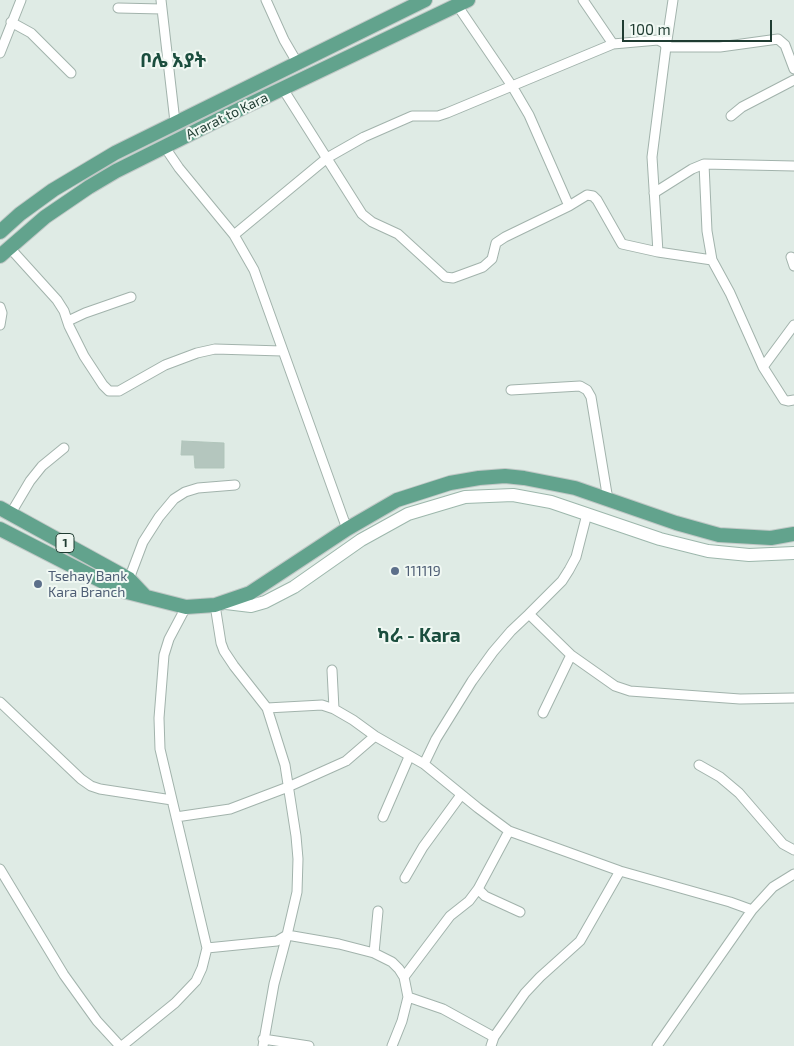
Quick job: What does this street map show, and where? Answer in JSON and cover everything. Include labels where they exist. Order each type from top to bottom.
[{"type":"main road","name":"Ararat to Kara","points":[[0,232],[20,214],[85,170],[175,122],[298,64],[425,0]]},
{"type":"main road","name":"Ararat to Kara","points":[[4,252],[45,217],[88,187],[164,146],[462,2]]},
{"type":"main road","points":[[195,113],[204,127]]},
{"type":"main road","points":[[129,579],[145,596],[186,607],[220,604],[250,593],[347,529],[397,500],[450,483],[505,476],[576,488],[676,523],[719,535],[771,538],[794,534]]},
{"type":"main road","name":"1","points":[[6,510],[129,579]]},
{"type":"main road","name":"1","points":[[0,529],[119,590],[145,596]]},
{"type":"street","points":[[0,53],[21,0]]},
{"type":"street","points":[[266,0],[284,40],[298,64]]},
{"type":"street","points":[[583,0],[614,44]]},
{"type":"street","points":[[658,252],[652,157],[673,0]]},
{"type":"street","points":[[462,2],[529,115],[569,206]]},
{"type":"street","points":[[118,8],[162,4],[175,122]]},
{"type":"street","points":[[11,22],[31,33],[71,73]]},
{"type":"street","points":[[666,47],[720,47],[778,39],[785,45],[794,69]]},
{"type":"street","points":[[234,235],[327,158],[402,118],[438,116],[614,44],[658,40],[664,43],[666,47]]},
{"type":"street","points":[[731,116],[742,107],[794,80]]},
{"type":"street","points":[[282,89],[362,214],[372,222],[398,234],[445,277],[453,278],[483,267],[492,259],[496,243],[504,237],[569,206],[587,195],[593,196],[597,200],[618,240],[622,244],[658,252],[712,260]]},
{"type":"street","points":[[164,146],[179,168],[234,235],[254,270],[347,529]]},
{"type":"street","points":[[654,193],[692,168],[704,164],[794,166]]},
{"type":"street","points":[[704,164],[707,231],[712,260],[730,293],[763,367],[784,400],[794,400]]},
{"type":"street","points":[[4,252],[57,300],[64,311],[84,356],[102,385],[108,390],[119,391],[165,365],[197,353],[215,350],[282,351]]},
{"type":"street","points":[[790,257],[794,266]]},
{"type":"street","points":[[68,321],[131,297]]},
{"type":"street","points":[[0,307],[2,313],[0,325]]},
{"type":"street","points":[[763,367],[794,325]]},
{"type":"street","points":[[511,390],[580,386],[587,390],[591,398],[608,500]]},
{"type":"street","points":[[6,510],[42,466],[64,448]]},
{"type":"street","points":[[129,579],[143,542],[174,499],[185,492],[198,488],[235,485]]},
{"type":"street","points":[[308,1046],[263,1043],[274,984],[297,892],[298,859],[296,836],[285,765],[267,708],[224,651],[221,643],[220,604],[251,606],[265,602],[294,587],[361,540],[408,514],[465,497],[512,495],[551,502],[660,539],[708,551],[749,555],[794,553]]},
{"type":"street","points":[[424,764],[440,732],[472,681],[499,645],[562,581],[576,557],[588,514]]},
{"type":"street","points":[[0,869],[64,975],[97,1021],[121,1046],[186,994],[196,981],[202,968],[207,948],[160,749],[159,718],[164,655],[169,639],[186,607]]},
{"type":"street","points":[[528,614],[571,655],[615,686],[630,691],[740,699],[794,698]]},
{"type":"street","points":[[543,713],[571,655]]},
{"type":"street","points":[[332,670],[334,709]]},
{"type":"street","points":[[0,702],[81,779],[91,786],[172,800]]},
{"type":"street","points":[[267,708],[322,705],[334,709],[409,757],[424,764],[509,831],[620,871],[752,910]]},
{"type":"street","points":[[176,817],[230,808],[288,787],[346,760],[375,736]]},
{"type":"street","points":[[383,817],[409,757]]},
{"type":"street","points":[[699,765],[739,792],[783,844],[794,850]]},
{"type":"street","points":[[405,878],[423,848],[461,795]]},
{"type":"street","points":[[404,977],[450,916],[469,901],[478,889],[509,831]]},
{"type":"street","points":[[408,997],[443,1009],[492,1042],[525,993],[580,941],[620,871]]},
{"type":"street","points":[[657,1046],[752,910],[773,887],[794,874]]},
{"type":"street","points":[[478,889],[485,896],[520,912]]},
{"type":"street","points":[[374,953],[378,911]]},
{"type":"street","points":[[207,948],[277,941],[287,935],[339,944],[374,953],[392,962],[400,969],[404,977],[408,997],[402,1021],[392,1046]]},
{"type":"building","points":[[182,441],[224,443],[224,468],[195,468],[194,455],[181,455]]},
{"type":"place","name":"111119","points":[[395,571]]},
{"type":"place","name":"Tsehay Bank Kara Branch","points":[[38,584]]},
{"type":"district","name":"ቦሌ አያት","points":[[173,61]]},
{"type":"district","name":"ካራ - Kara","points":[[419,636]]}]
